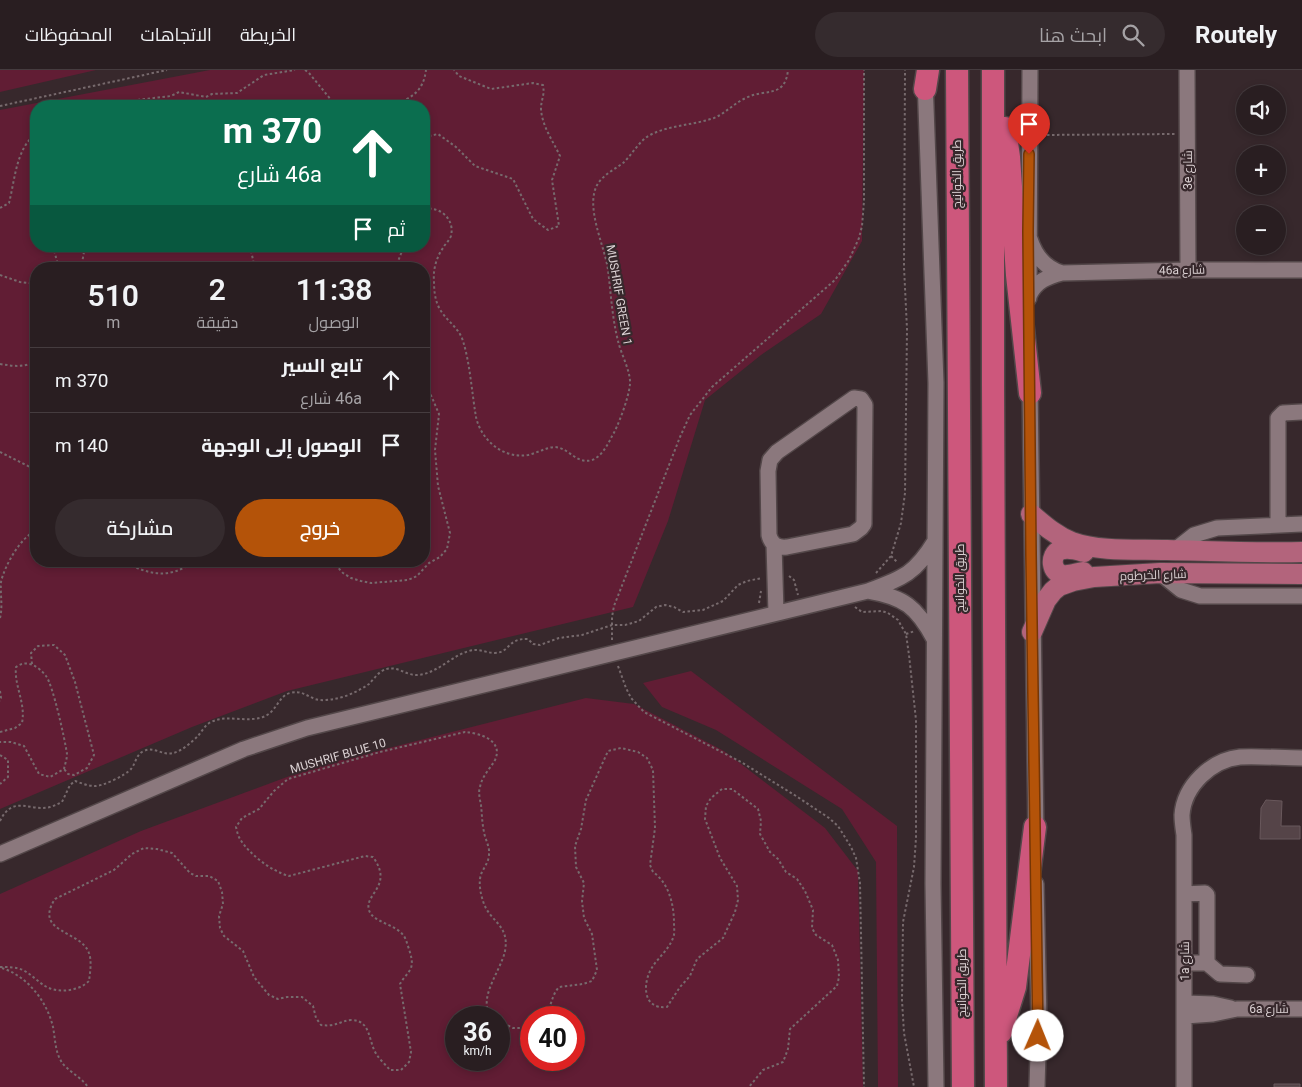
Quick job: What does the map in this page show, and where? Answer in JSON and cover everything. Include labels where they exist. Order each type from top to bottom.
[{"type":"highway","name":"طريق الخوانيج","points":[[957,70],[963,1087]]},
{"type":"highway","points":[[993,70],[996,1087]]},
{"type":"highway","points":[[994,104],[1001,116],[1007,138],[1017,275],[1030,393]]},
{"type":"highway","points":[[996,1044],[1004,1026],[1015,987],[1036,827]]},
{"type":"main road","name":"شارع الخرطوم","points":[[1031,514],[1058,536],[1073,543],[1113,549],[1302,552]]},
{"type":"main road","points":[[1110,576],[1095,571],[1064,575],[1056,571],[1052,561],[1061,549],[1094,553],[1113,549]]},
{"type":"main road","name":"شارع الخرطوم","points":[[1032,632],[1046,600],[1053,591],[1073,581],[1094,576],[1160,573],[1302,574]]},
{"type":"street","points":[[1030,70],[1028,231],[1032,632],[1039,1019],[1037,1087]]},
{"type":"street","name":"3e شارع","points":[[1187,70],[1188,270]]},
{"type":"street","points":[[926,76],[935,342],[935,639],[932,884],[936,1087]]},
{"type":"street","points":[[1028,231],[1033,247],[1042,261],[1048,267],[1062,273]]},
{"type":"street","name":"46a شارع","points":[[1029,296],[1034,286],[1043,279],[1062,273],[1302,270]]},
{"type":"street","points":[[774,544],[786,547],[853,534],[861,528],[865,519],[866,409],[861,399],[850,399],[777,452],[770,460],[768,471],[769,534],[774,544],[776,613]]},
{"type":"street","points":[[1278,524],[1278,418],[1283,412],[1302,412]]},
{"type":"street","points":[[1175,550],[1184,542],[1206,531],[1218,528],[1302,524]]},
{"type":"street","points":[[0,854],[244,749],[300,730],[851,596],[869,584],[901,578],[909,573],[922,561],[935,540]]},
{"type":"street","points":[[1160,573],[1181,590],[1200,596],[1302,596]]},
{"type":"street","points":[[869,584],[906,602],[923,619],[935,639]]},
{"type":"street","name":"1a شارع","points":[[1184,1087],[1185,963],[1184,835],[1182,816],[1184,805],[1209,769],[1219,763],[1241,757],[1302,758]]},
{"type":"street","points":[[1184,894],[1205,893],[1207,895],[1207,963]]},
{"type":"street","points":[[1185,963],[1207,963],[1222,975],[1247,975]]},
{"type":"street","name":"6a شارع","points":[[1185,1009],[1213,1004],[1237,1009],[1302,1010]]},
{"type":"path","points":[[0,106],[167,70]]},
{"type":"path","points":[[137,100],[171,96],[179,92],[206,97],[212,94],[236,93],[264,76],[295,70]]},
{"type":"path","points":[[305,70],[331,100]]},
{"type":"path","points":[[405,100],[416,95],[422,85],[426,70]]},
{"type":"path","points":[[430,135],[438,134],[456,147],[475,166],[512,179],[533,219],[548,230],[559,226],[552,180],[560,156],[545,126],[541,108],[545,94],[543,85],[533,83],[491,89],[459,76],[454,70]]},
{"type":"path","name":"MUSHRIF GREEN 1","points":[[430,208],[434,208],[446,215],[452,228],[449,240],[440,252],[435,266],[435,296],[440,310],[456,327],[463,340],[480,431],[495,447],[515,455],[528,455],[556,448],[566,451],[581,460],[592,460],[601,454],[614,434],[630,386],[630,377],[624,362],[614,321],[606,258],[597,227],[594,205],[596,188],[602,178],[623,162],[646,137],[657,132],[713,118],[745,98],[776,90],[786,83],[788,70]]},
{"type":"path","points":[[869,584],[891,556],[901,523],[905,493],[907,329],[904,267],[905,70]]},
{"type":"path","points":[[1030,135],[1187,134]]},
{"type":"path","points":[[0,208],[9,203],[21,155],[27,140],[30,138]]},
{"type":"path","points":[[0,275],[30,283]]},
{"type":"path","points":[[0,364],[26,366],[30,364]]},
{"type":"path","points":[[430,394],[438,414],[434,450],[438,486],[450,533],[447,548],[440,557],[430,562]]},
{"type":"path","points":[[0,452],[30,467]]},
{"type":"path","points":[[0,618],[2,577],[21,541],[30,534]]},
{"type":"path","points":[[136,567],[161,574],[180,571],[186,567]]},
{"type":"path","points":[[338,567],[351,578],[371,583],[408,580],[417,576],[425,567]]},
{"type":"path","points":[[0,821],[4,813],[16,806],[50,807],[62,802],[70,784],[75,781],[94,786],[102,785],[131,769],[136,758],[144,751],[156,749],[167,754],[174,753],[186,746],[212,722],[232,718],[255,719],[264,716],[274,710],[283,696],[292,692],[300,692],[322,700],[335,699],[363,688],[383,671],[392,668],[412,675],[418,675],[444,666],[458,655],[468,651],[477,649],[492,653],[499,652],[506,650],[516,640],[528,639],[533,644],[540,645],[559,638],[582,634],[612,625],[625,625],[639,620],[656,607],[665,605],[683,612],[703,610],[723,600],[746,580],[789,576],[794,580],[797,595],[805,595]]},
{"type":"path","points":[[851,596],[854,606],[862,612],[882,611],[898,620],[906,634],[909,655],[916,720],[916,838],[914,867],[903,922],[902,991],[904,1033],[914,1087]]},
{"type":"path","points":[[32,664],[31,653],[38,646],[54,645],[65,655],[75,682],[94,755],[87,768],[74,775],[68,774],[64,769]]},
{"type":"path","points":[[0,732],[15,728],[22,723],[24,712],[15,674],[16,667],[22,663],[32,664],[46,676],[53,694],[67,756],[64,769],[50,777],[39,774],[24,746],[11,742],[0,742]]},
{"type":"path","points":[[0,691],[2,698],[0,701]]},
{"type":"path","name":"MUSHRIF BLUE 10","points":[[0,967],[12,967],[25,971],[48,988],[65,991],[83,987],[89,981],[89,953],[81,942],[54,926],[50,917],[50,906],[55,899],[114,870],[132,854],[144,848],[157,849],[172,853],[190,873],[196,876],[209,876],[218,881],[222,892],[223,904],[218,916],[220,928],[224,936],[243,951],[254,977],[268,995],[278,999],[302,997],[313,1006],[316,1018],[321,1025],[331,1026],[350,1020],[360,1022],[368,1030],[376,1054],[390,1070],[401,1070],[409,1062],[411,1052],[400,984],[410,970],[412,959],[404,936],[395,927],[372,916],[368,910],[369,901],[376,892],[380,882],[379,866],[373,858],[365,856],[289,876],[279,873],[260,860],[239,838],[236,827],[242,818],[259,810],[274,791],[288,779],[380,752],[465,732],[490,738],[496,750],[495,759],[486,772],[479,788],[484,834],[490,852],[487,864],[481,874],[480,890],[484,904],[503,929],[506,942],[504,954],[485,1000],[486,1006]]},
{"type":"path","points":[[550,1006],[554,992],[558,987],[592,981],[597,970],[592,934],[584,918],[582,901],[584,883],[576,867],[575,846],[581,829],[586,800],[608,751],[621,748],[638,752],[647,758],[653,770],[654,828],[650,865],[653,872],[660,877],[667,889],[674,908],[674,937],[651,968],[647,984],[646,998],[650,1004],[658,1008],[666,1007],[690,976],[697,959],[723,938],[735,912],[738,900],[737,886],[720,858],[705,819],[706,806],[711,798],[722,789],[732,789],[758,809],[761,821],[760,834],[770,852],[778,859],[786,872],[797,879],[805,891],[813,910],[812,928],[816,935],[832,945],[838,960],[840,977],[837,986],[790,1029],[788,1049],[783,1062],[763,1070],[749,1087]]},
{"type":"path","points":[[0,755],[8,760],[8,776],[0,784]]},
{"type":"path","points":[[0,967],[18,976],[30,985],[40,997],[48,1010],[53,1024],[61,1061],[84,1081],[88,1087]]},
{"type":"shaded area","points":[[0,70],[96,70],[0,92]]},
{"type":"shaded area","points":[[210,70],[864,70],[862,241],[821,314],[761,355],[705,400],[668,521],[633,607],[287,691],[192,727],[0,809],[0,110],[30,104],[30,252],[430,252],[430,100],[52,100]]},
{"type":"shaded area","points":[[691,671],[897,826],[898,1087],[878,1087],[876,862],[842,809],[716,730],[662,707],[643,683]]},
{"type":"shaded area","points":[[586,698],[634,704],[724,751],[825,828],[858,871],[863,1087],[0,1087],[0,894],[141,831],[314,767]]},
{"type":"building","points":[[1266,800],[1282,801],[1281,826],[1300,826],[1300,839],[1260,839],[1261,808]]},
{"type":"building","points":[[1274,1084],[1300,1084],[1300,1087],[1274,1087]]},
{"type":"route","points":[[1029,154],[1031,554],[1038,1036]]}]
